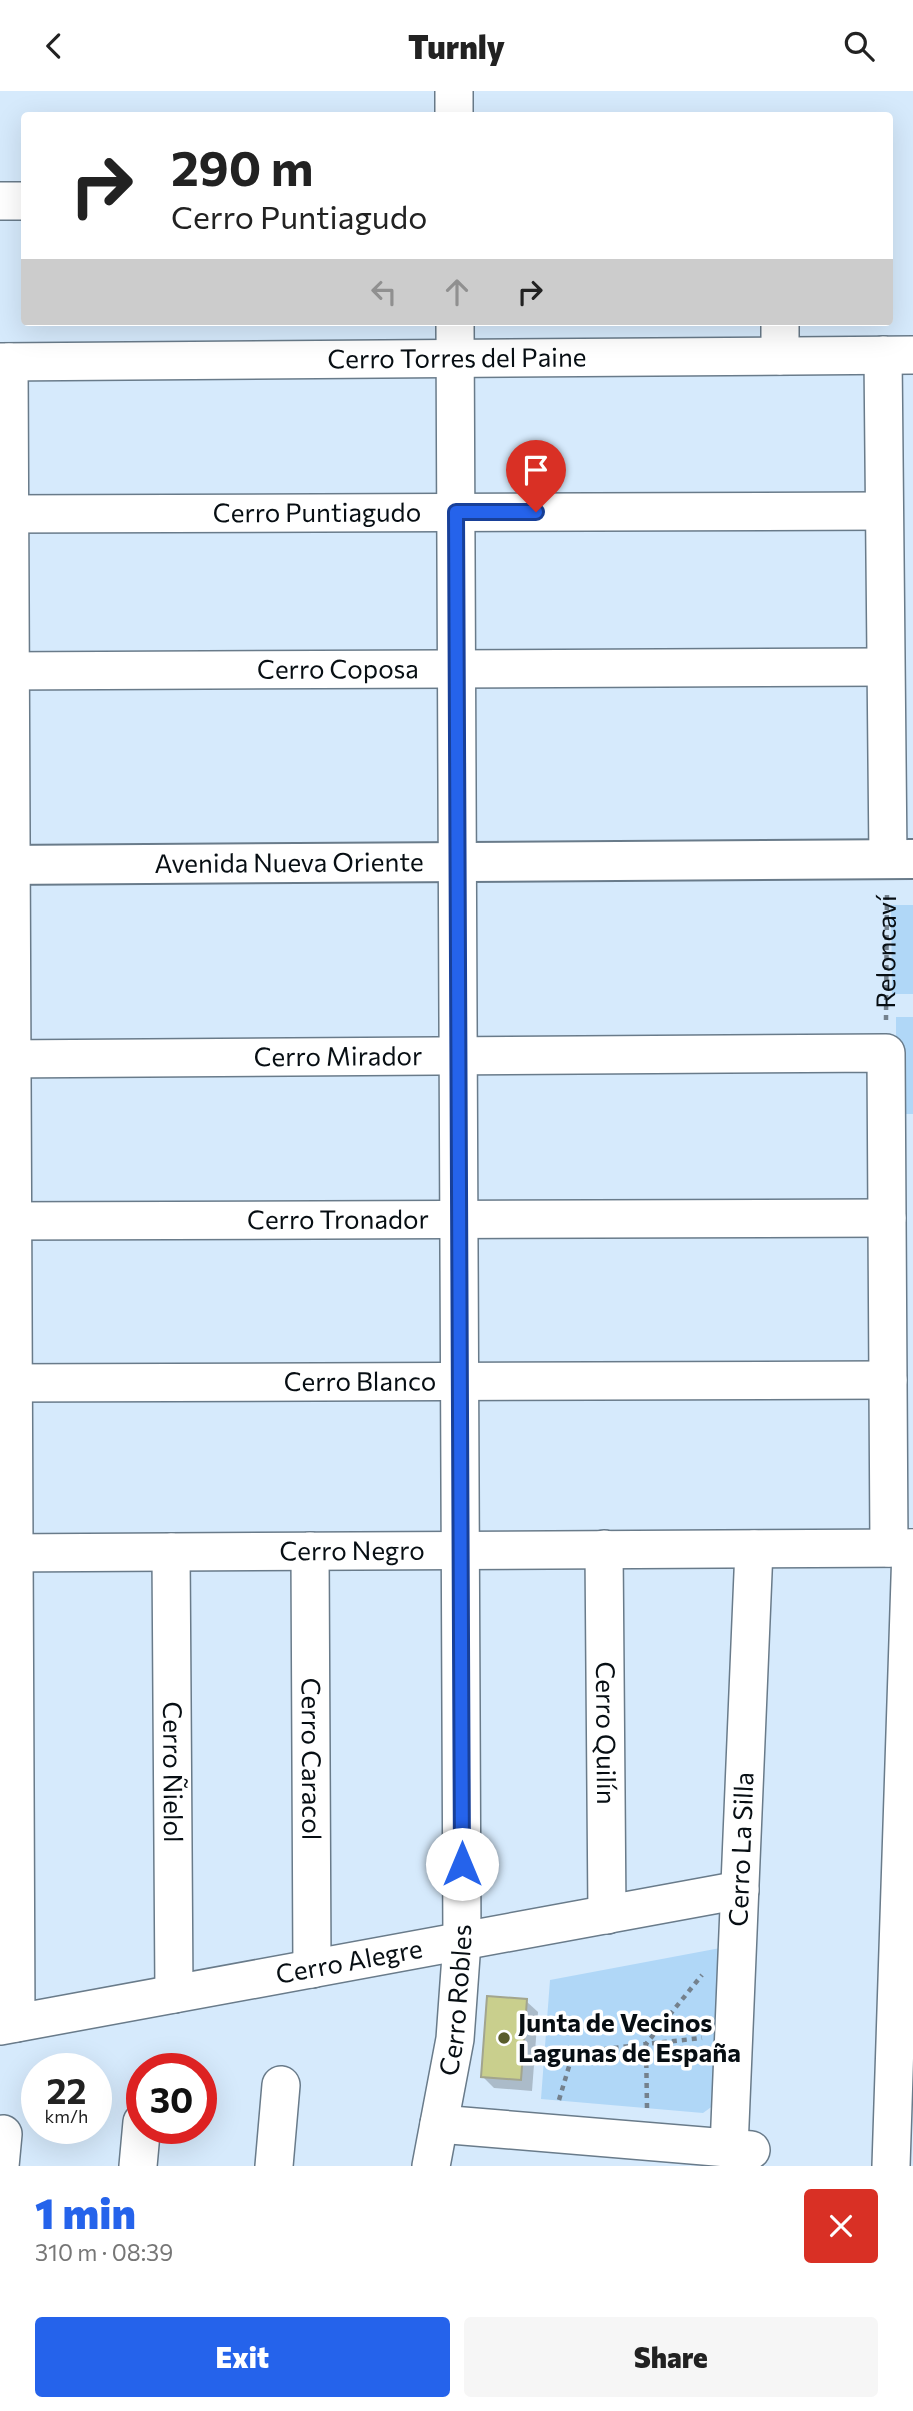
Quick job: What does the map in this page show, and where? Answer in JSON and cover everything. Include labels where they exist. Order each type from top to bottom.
[{"type":"street","points":[[454,91],[454,112]]},
{"type":"street","points":[[0,201],[21,201]]},
{"type":"street","name":"Cerro Robles","points":[[431,2166],[455,2039],[462,1942],[455,326]]},
{"type":"street","name":"Cerro Torres del Paine","points":[[5,362],[455,359],[780,339],[898,355]]},
{"type":"street","name":"Reloncaví","points":[[898,355],[884,510],[885,667],[900,859]]},
{"type":"street","points":[[5,362],[8,2024]]},
{"type":"street","name":"Cerro Puntiagudo","points":[[5,514],[884,510]]},
{"type":"street","name":"Cerro Coposa","points":[[5,671],[885,667]]},
{"type":"street","name":"Avenida Nueva Oriente","points":[[6,865],[900,859]]},
{"type":"street","points":[[886,1053],[888,1380],[904,1548],[891,2166]]},
{"type":"street","name":"Cerro Mirador","points":[[6,1059],[886,1053]]},
{"type":"street","name":"Cerro Tronador","points":[[6,1221],[887,1218]]},
{"type":"street","name":"Cerro Blanco","points":[[7,1383],[888,1380]]},
{"type":"street","name":"Cerro Negro","points":[[7,1553],[904,1548]]},
{"type":"street","name":"Cerro Quilín","points":[[604,1549],[607,1915]]},
{"type":"street","name":"Cerro La Silla","points":[[647,2141],[741,2149],[734,2034],[754,1549]]},
{"type":"street","name":"Cerro Caracol","points":[[310,1551],[312,1969]]},
{"type":"street","name":"Cerro Ñielol","points":[[171,1552],[174,1994]]},
{"type":"street","name":"Cerro Alegre","points":[[8,2024],[740,1891]]},
{"type":"street","points":[[274,2166],[281,2085]]},
{"type":"street","points":[[439,2124],[647,2141]]},
{"type":"street","points":[[138,2166],[140,2144]]},
{"type":"path","name":"Reloncaví","points":[[886,1053],[900,859]]},
{"type":"path","points":[[647,2141],[646,2045],[708,1969],[738,1945]]},
{"type":"path","points":[[549,2132],[573,2053],[734,2034]]},
{"type":"shaded area","points":[[891,905],[913,905],[913,994],[892,994]]},
{"type":"shaded area","points":[[896,1017],[913,1017],[913,1114],[896,1114]]},
{"type":"shaded area","points":[[731,1946],[714,2105],[703,2113],[541,2099],[550,1980]]},
{"type":"building","name":"Junta de Vecinos Lagunas de España","points":[[487,1996],[527,1999],[521,2080],[481,2077]]},
{"type":"place","name":"Junta de Vecinos Lagunas de España","points":[[504,2038]]},
{"type":"route","points":[[462,1864],[456,512],[536,512]]}]
